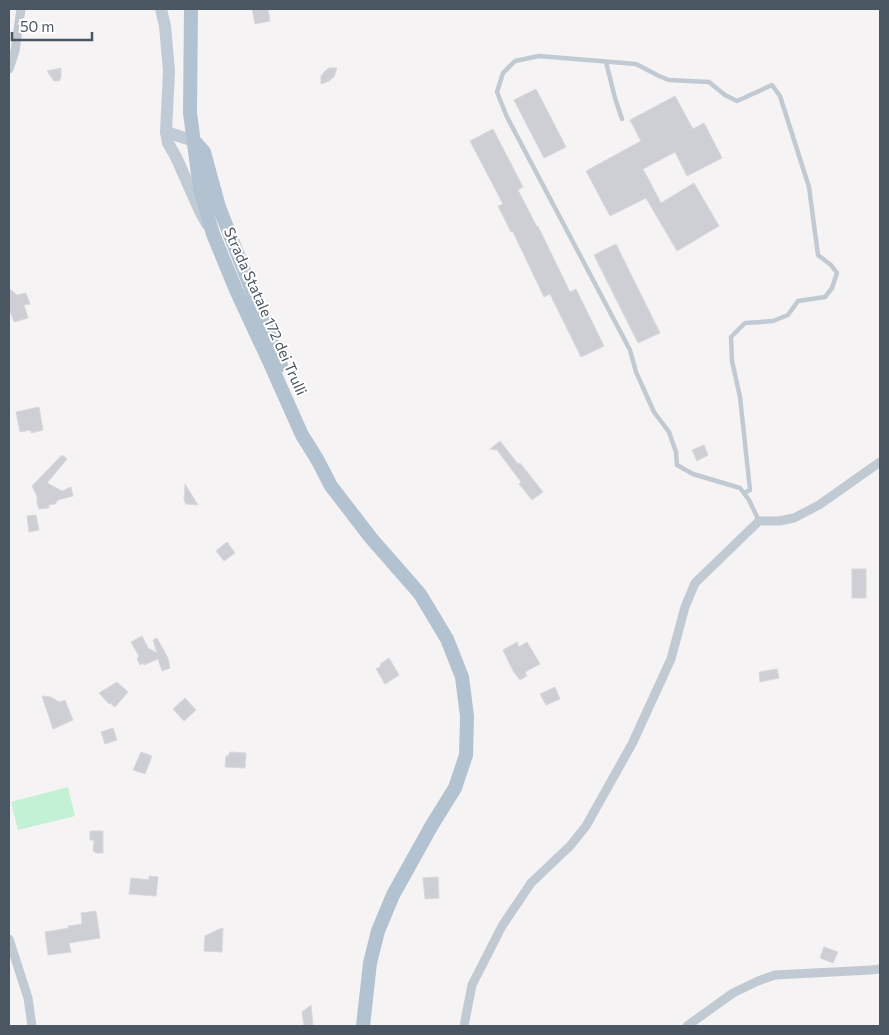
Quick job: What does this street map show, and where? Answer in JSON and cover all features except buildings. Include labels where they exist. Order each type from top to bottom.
[{"type":"main road","name":"Strada Statale 172 dei Trulli","points":[[190,9],[190,107],[200,189],[213,234],[236,290],[270,361],[302,435],[331,486],[371,538],[420,594],[446,638],[462,678],[468,716],[466,755],[455,788],[432,824],[393,896],[378,931],[370,963],[363,1026]]},
{"type":"main road","name":"Strada Statale 172 dei Trulli","points":[[194,140],[204,152],[219,206],[317,459]]},
{"type":"street","points":[[9,69],[15,51],[21,9]]},
{"type":"street","points":[[161,9],[165,26],[169,71],[166,132],[168,143],[213,234]]},
{"type":"street","points":[[166,132],[194,140]]},
{"type":"street","points":[[176,157],[184,160],[196,157]]},
{"type":"street","points":[[464,1026],[472,985],[502,926],[531,883],[570,846],[586,826],[632,744],[671,659],[685,607],[695,583],[759,521],[779,521],[794,518],[819,505],[880,462]]},
{"type":"street","points":[[9,939],[28,998],[32,1026]]},
{"type":"street","points":[[687,1026],[733,993],[758,980],[774,975],[880,968]]},
{"type":"lane","points":[[744,493],[750,490],[740,397],[732,361],[731,337],[744,323],[774,321],[788,315],[798,301],[825,297],[832,288],[837,273],[831,265],[818,255],[809,187],[780,96],[772,85],[737,101],[725,95],[709,82],[670,80],[636,64],[539,56],[515,62],[503,73],[498,92],[508,117],[630,350],[636,372],[654,412],[669,432],[676,452],[677,465],[693,474],[740,488],[749,500],[759,521]]},
{"type":"lane","points":[[606,62],[622,119]]},
{"type":"green space","points":[[68,787],[75,816],[18,830],[11,802]]}]
